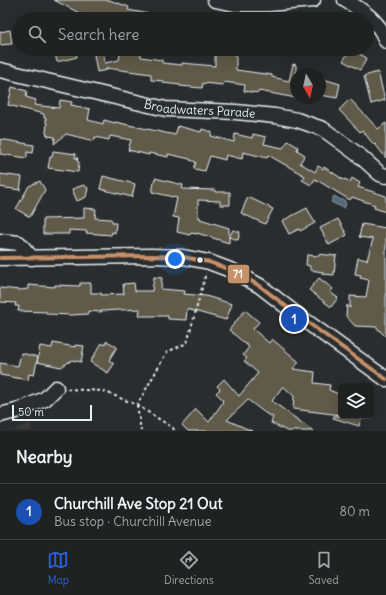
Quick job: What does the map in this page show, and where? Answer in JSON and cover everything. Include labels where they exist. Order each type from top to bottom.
[{"type":"street","points":[[215,0],[235,4],[268,4],[313,0]]},
{"type":"street","points":[[345,0],[363,12]]},
{"type":"street","points":[[374,22],[378,26],[386,41]]},
{"type":"street","name":"Broadwaters Parade","points":[[0,70],[166,109],[236,112],[297,120],[323,129],[360,156],[380,174],[386,176]]},
{"type":"street","points":[[0,242],[19,242],[32,258]]},
{"type":"street","points":[[0,258],[152,256],[183,257],[208,262],[233,271],[260,286],[296,314],[382,371],[386,379]]},
{"type":"street","points":[[0,415],[16,411],[45,399],[56,388]]},
{"type":"path","points":[[141,431],[136,405],[168,352],[187,343],[208,262]]},
{"type":"path","points":[[56,388],[103,391],[136,405],[173,428],[175,431]]},
{"type":"shaded area","points":[[30,423],[32,431],[12,431]]},
{"type":"water","points":[[334,196],[344,200],[346,204],[344,208],[331,202]]},
{"type":"building","points":[[54,0],[109,0],[129,7],[128,10],[139,12],[77,12]]},
{"type":"building","points":[[10,30],[12,44],[0,45],[0,32]]},
{"type":"building","points":[[56,56],[77,56],[77,57],[57,62]]},
{"type":"building","points":[[94,56],[104,56],[105,63],[119,60],[120,56],[141,56],[162,60],[162,63],[215,66],[215,56],[236,56],[236,70],[272,75],[272,77],[289,81],[290,77],[290,97],[259,91],[258,93],[244,91],[245,85],[224,82],[223,85],[203,83],[202,88],[180,86],[163,83],[163,81],[151,80],[151,74],[106,68],[107,70],[97,72]]},
{"type":"building","points":[[346,56],[363,56],[367,58],[360,70],[343,61]]},
{"type":"building","points":[[293,64],[296,65],[296,68],[292,68]]},
{"type":"building","points":[[378,72],[385,100],[371,104],[364,76]]},
{"type":"building","points":[[326,80],[340,84],[337,98],[326,96]]},
{"type":"building","points":[[12,87],[27,91],[26,97],[36,100],[34,105],[59,108],[60,100],[72,102],[71,105],[90,109],[88,120],[103,124],[104,120],[175,135],[178,126],[201,132],[202,129],[212,132],[211,136],[234,142],[235,134],[252,138],[253,134],[266,137],[264,144],[283,148],[288,141],[298,147],[297,150],[305,155],[300,163],[315,172],[318,166],[323,169],[324,167],[344,180],[345,179],[350,182],[352,178],[360,183],[358,187],[386,196],[386,212],[374,208],[375,205],[352,197],[350,200],[315,179],[311,185],[302,180],[305,176],[268,155],[267,158],[243,152],[242,159],[226,155],[225,160],[210,156],[205,171],[194,169],[196,162],[190,159],[168,154],[168,157],[149,153],[149,155],[128,150],[131,140],[110,136],[109,140],[95,137],[94,141],[66,134],[54,144],[55,137],[48,136],[46,133],[47,123],[46,118],[44,118],[44,114],[8,105]]},
{"type":"building","points":[[350,99],[378,129],[386,123],[386,158],[362,130],[360,132],[339,110]]},
{"type":"building","points":[[0,139],[34,145],[33,153],[27,152],[27,158],[0,154]]},
{"type":"building","points":[[53,151],[76,154],[75,158],[78,158],[77,161],[79,162],[78,172],[48,168]]},
{"type":"building","points":[[0,174],[22,177],[20,190],[0,187]]},
{"type":"building","points":[[103,176],[135,184],[132,197],[100,189]]},
{"type":"building","points":[[155,178],[183,185],[182,189],[230,192],[230,205],[220,205],[220,201],[198,200],[198,217],[200,217],[200,219],[229,228],[229,243],[197,233],[191,233],[190,235],[177,232],[179,218],[173,217],[177,198],[152,192]]},
{"type":"building","points":[[40,181],[45,190],[30,217],[16,209],[29,186]]},
{"type":"building","points":[[84,185],[88,188],[86,197],[77,201],[72,189]]},
{"type":"building","points":[[248,197],[273,209],[265,224],[241,213]]},
{"type":"building","points":[[84,208],[96,209],[95,218],[111,219],[113,223],[116,223],[115,233],[112,232],[111,235],[69,230],[69,234],[43,234],[43,219],[84,218]]},
{"type":"building","points":[[307,208],[315,223],[300,231],[299,229],[289,234],[282,221]]},
{"type":"building","points":[[338,219],[347,235],[329,245],[320,228]]},
{"type":"building","points":[[362,224],[386,228],[386,337],[377,327],[355,326],[346,316],[347,305],[350,308],[350,296],[366,297],[369,280],[360,278],[361,275],[355,274],[358,258],[367,260],[373,239],[359,237]]},
{"type":"building","points":[[233,230],[240,232],[238,240],[229,237]]},
{"type":"building","points":[[319,254],[336,256],[334,275],[322,274],[323,272],[310,270],[310,266],[306,265],[307,255],[319,256]]},
{"type":"building","points":[[154,277],[162,278],[161,289],[185,291],[184,294],[206,296],[232,304],[226,320],[187,309],[186,320],[168,319],[168,316],[139,316],[140,309],[101,312],[88,311],[88,314],[71,315],[47,314],[47,312],[18,311],[19,306],[15,306],[16,303],[0,302],[0,288],[20,290],[28,289],[28,285],[55,287],[55,285],[80,286],[80,283],[91,283],[91,293],[101,293],[101,295],[124,294],[123,284],[134,283],[135,291],[152,291]]},
{"type":"building","points":[[319,278],[333,289],[330,292],[338,298],[331,307],[309,290]]},
{"type":"building","points":[[245,310],[259,322],[253,329],[269,343],[272,339],[299,362],[293,369],[315,372],[314,383],[330,385],[329,390],[338,394],[338,415],[293,409],[294,396],[283,386],[272,401],[313,431],[287,431],[271,423],[273,417],[248,400],[227,420],[252,431],[188,431],[182,425],[196,409],[209,422],[223,402],[223,400],[216,393],[220,389],[217,386],[224,379],[239,396],[258,373],[244,361],[247,358],[243,355],[249,347],[229,330]]},
{"type":"building","points":[[107,341],[117,347],[109,360],[114,364],[108,373],[90,362],[102,343],[104,345]]},
{"type":"building","points":[[53,343],[75,347],[75,345],[84,346],[81,362],[72,360],[61,367],[37,362],[40,346],[52,348]]},
{"type":"building","points":[[21,353],[38,357],[34,375],[29,374],[28,380],[0,375],[0,363],[18,366]]},
{"type":"building","points":[[334,416],[338,416],[338,419],[361,419],[359,426],[333,418]]},
{"type":"transit line","name":"71","points":[[0,258],[151,256],[183,257],[209,262],[233,271],[260,286],[386,379]]},
{"type":"place","name":"Churchill Ave Stop 21 Out","points":[[294,319]]}]
